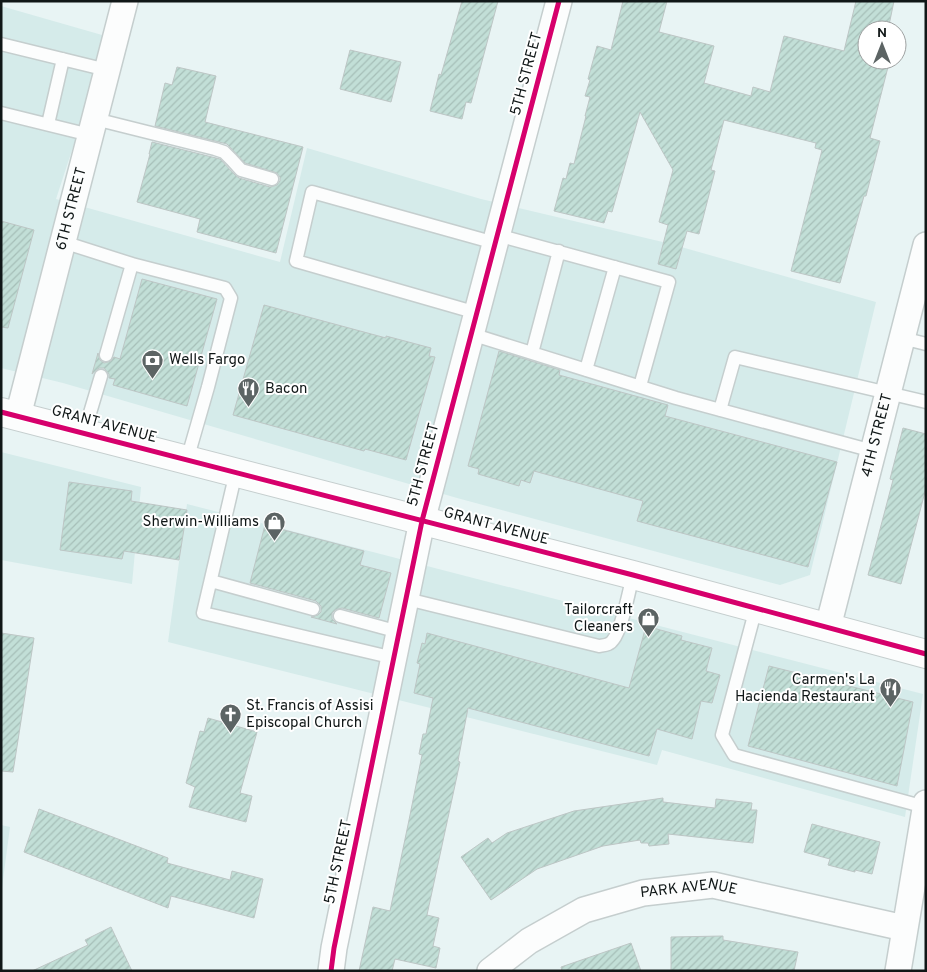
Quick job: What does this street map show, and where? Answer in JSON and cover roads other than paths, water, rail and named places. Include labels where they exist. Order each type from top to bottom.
[{"type":"street","name":"6TH STREET","points":[[9,414],[62,242],[125,1]]},
{"type":"street","name":"5TH STREET","points":[[331,971],[334,948],[422,521],[559,1]]},
{"type":"street","name":"4TH STREET","points":[[828,627],[926,244]]},
{"type":"street","name":"GRANT AVENUE","points":[[9,414],[925,653]]},
{"type":"street","points":[[898,971],[904,928],[920,877],[926,803]]},
{"type":"street","name":"PARK AVENUE","points":[[490,971],[529,941],[584,910],[643,893],[713,885],[904,928]]},
{"type":"lane","points":[[1,44],[108,70]]},
{"type":"lane","points":[[48,124],[63,59]]},
{"type":"lane","points":[[1,113],[48,124],[92,127],[215,149],[224,152],[241,170],[272,179]]},
{"type":"lane","points":[[640,386],[669,282],[558,252],[496,239],[312,192],[296,261],[474,324],[532,353],[676,398],[873,451]]},
{"type":"lane","points":[[62,242],[132,264],[224,288],[231,298],[188,460]]},
{"type":"lane","points":[[532,353],[558,252]]},
{"type":"lane","points":[[106,355],[132,264]]},
{"type":"lane","points":[[586,370],[615,267]]},
{"type":"lane","points":[[902,338],[926,344]]},
{"type":"lane","points":[[720,410],[735,357],[926,402]]},
{"type":"lane","points":[[84,433],[101,376]]},
{"type":"lane","points":[[236,472],[204,612],[394,658]]},
{"type":"lane","points":[[407,599],[599,646],[608,645],[614,640],[633,576]]},
{"type":"lane","points":[[211,581],[313,609]]},
{"type":"lane","points":[[756,608],[722,735],[734,755],[925,807]]},
{"type":"lane","points":[[340,616],[399,632]]},
{"type":"place","name":"Wells Fargo","points":[[153,379]]},
{"type":"place","name":"Bacon","points":[[249,408]]},
{"type":"place","name":"Sherwin-Williams","points":[[275,541]]},
{"type":"place","name":"Tailorcraft Cleaners","points":[[649,638]]},
{"type":"place","name":"Carmen's La Hacienda Restaurant","points":[[891,708]]},
{"type":"place","name":"St. Francis of Assisi Episcopal Church","points":[[230,734]]}]
